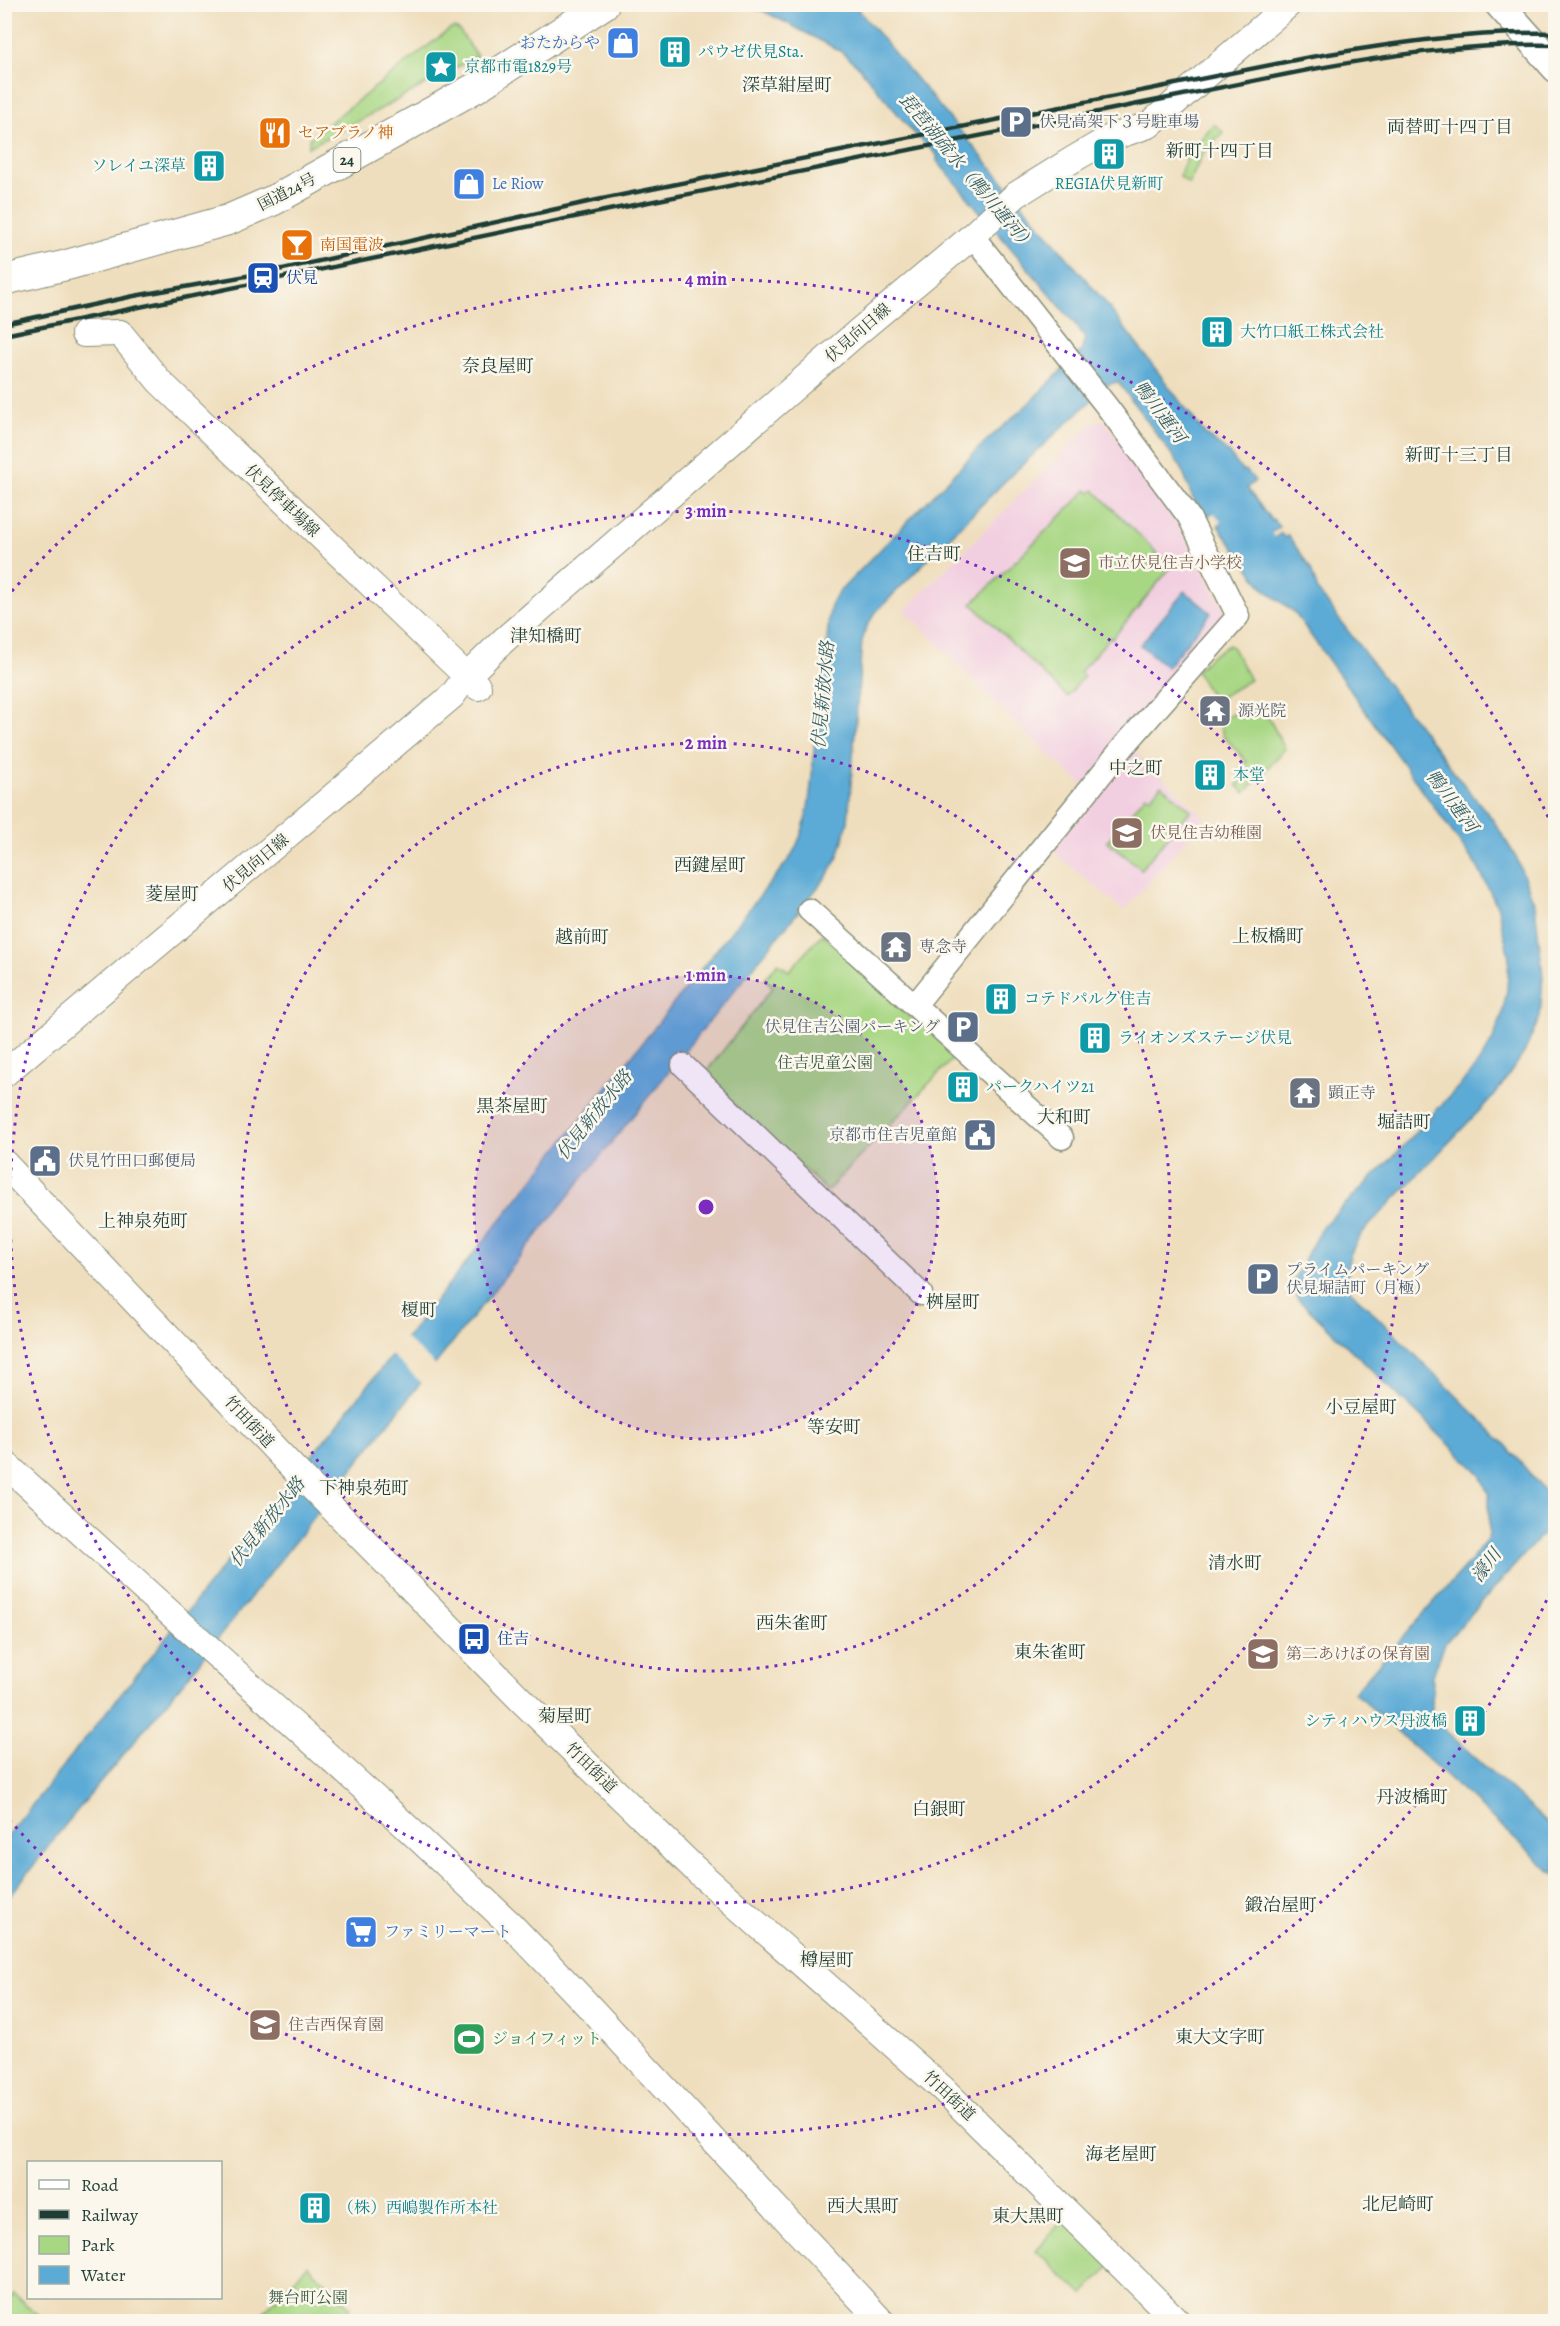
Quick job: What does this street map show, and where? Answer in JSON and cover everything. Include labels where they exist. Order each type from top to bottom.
[{"type":"highway","name":"国道24号","points":[[4,280],[67,266],[228,220],[274,200],[475,88],[604,4]]},
{"type":"main road","name":"伏見向日線","points":[[465,687],[504,639],[1016,195],[1110,138],[1149,125],[1289,4]]},
{"type":"main road","points":[[1499,4],[1556,68]]},
{"type":"main road","name":"伏見停車場線","points":[[84,334],[120,333],[159,381],[465,687]]},
{"type":"main road","name":"伏見向日線","points":[[4,1074],[465,687],[517,651]]},
{"type":"main road","name":"竹田街道","points":[[4,1162],[294,1469],[521,1700],[696,1869],[942,2088],[1178,2322]]},
{"type":"main road","points":[[4,1463],[510,1924],[882,2322]]},
{"type":"street","points":[[915,1005],[1124,746],[1238,616],[1189,517],[1068,358],[978,230]]},
{"type":"street","points":[[809,910],[1062,1138]]},
{"type":"street","points":[[683,1065],[921,1294]]},
{"type":"shaded area","name":"市立伏見住吉小学校","points":[[1104,420],[1174,516],[1226,614],[1083,786],[1019,727],[905,610],[1093,422]]},
{"type":"shaded area","name":"伏見住吉幼稚園","points":[[1132,749],[1205,818],[1124,911],[1049,848]]},
{"type":"green space","points":[[454,28],[459,30],[477,56],[308,147],[310,138]]},
{"type":"green space","points":[[1214,124],[1223,132],[1202,155],[1189,184],[1180,177],[1182,169],[1193,148]]},
{"type":"green space","points":[[1087,490],[1091,493],[1094,490],[1171,567],[1112,639],[1110,637],[1080,672],[1084,676],[1067,697],[972,604]]},
{"type":"green space","points":[[1229,645],[1233,648],[1250,680],[1214,701],[1196,671],[1212,655]]},
{"type":"green space","points":[[1254,703],[1257,707],[1262,705],[1285,749],[1245,793],[1237,785],[1243,779],[1237,772],[1247,762],[1223,735],[1219,721]]},
{"type":"green space","points":[[1161,785],[1191,810],[1141,869],[1107,841],[1146,795],[1150,798]]},
{"type":"green space","name":"住吉児童公園","points":[[822,934],[889,994],[908,1016],[933,1031],[958,1053],[827,1191],[703,1076],[773,987],[765,979],[778,963],[789,971]]},
{"type":"green space","points":[[1065,2218],[1111,2264],[1083,2295],[1036,2250]]},
{"type":"green space","name":"舞台町公園","points":[[308,2265],[351,2308],[340,2321],[255,2321]]},
{"type":"green space","points":[[14,2294],[45,2321],[5,2321],[5,2305]]},
{"type":"water","points":[[734,5],[854,5],[1104,301],[1205,434],[1229,453],[1242,471],[1246,470],[1255,481],[1247,488],[1279,527],[1266,536],[1237,494],[1207,517],[1192,497],[1181,467],[1118,382],[1109,384],[1007,479],[876,612],[867,626],[862,641],[848,822],[838,857],[827,876],[582,1179],[186,1679],[5,1902],[5,1839],[790,858],[807,815],[815,738],[819,733],[829,616],[831,605],[838,593],[985,442],[1027,405],[1082,350],[1085,337],[1076,325],[937,161],[937,155],[911,130],[857,65],[840,51],[763,11]]},
{"type":"water","name":"濠川","points":[[1240,509],[1266,544],[1281,533],[1284,538],[1288,535],[1311,569],[1318,591],[1453,771],[1493,820],[1516,857],[1535,905],[1543,976],[1540,1017],[1524,1053],[1500,1088],[1363,1232],[1351,1253],[1348,1273],[1350,1290],[1506,1445],[1553,1501],[1554,1511],[1550,1526],[1445,1643],[1433,1675],[1432,1711],[1447,1732],[1555,1830],[1555,1875],[1354,1692],[1473,1558],[1489,1536],[1489,1496],[1480,1474],[1297,1298],[1293,1281],[1321,1228],[1393,1157],[1473,1071],[1492,1042],[1502,1015],[1507,990],[1509,957],[1498,908],[1478,868],[1294,612],[1264,589],[1218,526]]},
{"type":"water","points":[[1185,591],[1211,613],[1167,667],[1140,645]]},
{"type":"pier","points":[[403,1336],[437,1367],[423,1384],[389,1353]]},
{"type":"waterway","name":"鴨川運河","points":[[1200,465],[1263,550]]},
{"type":"railway","points":[[4,324],[134,296],[269,272],[597,200],[1305,58],[1398,43],[1461,36],[1556,33]]},
{"type":"railway","points":[[4,335],[599,212],[1308,70],[1431,51],[1493,46],[1556,45]]},
{"type":"place","name":"おたからや","points":[[623,43]]},
{"type":"place","name":"パウゼ伏見Sta.","points":[[675,52]]},
{"type":"place","name":"京都市電1829号","points":[[441,67]]},
{"type":"place","name":"伏見高架下３号駐車場","points":[[1016,122]]},
{"type":"place","name":"セアブラノ神","points":[[275,133]]},
{"type":"place","name":"REGIA伏見新町","points":[[1109,154]]},
{"type":"place","name":"ソレイユ深草","points":[[209,166]]},
{"type":"place","name":"Le Riow","points":[[469,184]]},
{"type":"place","name":"南国電波","points":[[297,245]]},
{"type":"place","name":"伏見","points":[[263,278]]},
{"type":"place","name":"大竹口紙工株式会社","points":[[1217,332]]},
{"type":"place","name":"市立伏見住吉小学校","points":[[1075,563]]},
{"type":"place","name":"源光院","points":[[1215,711]]},
{"type":"place","name":"本堂","points":[[1210,775]]},
{"type":"place","name":"伏見住吉幼稚園","points":[[1127,833]]},
{"type":"place","name":"専念寺","points":[[896,947]]},
{"type":"place","name":"コテドパルク住吉","points":[[1001,999]]},
{"type":"place","name":"伏見住吉公園パーキング","points":[[963,1027]]},
{"type":"place","name":"ライオンズステージ伏見","points":[[1095,1038]]},
{"type":"place","name":"パークハイツ21","points":[[963,1087]]},
{"type":"place","name":"顕正寺","points":[[1305,1093]]},
{"type":"place","name":"京都市住吉児童館","points":[[980,1135]]},
{"type":"place","name":"伏見竹田口郵便局","points":[[45,1161]]},
{"type":"place","name":"プライムパーキング 伏見堀詰町（月極）","points":[[1263,1279]]},
{"type":"place","name":"住吉","points":[[474,1639]]},
{"type":"place","name":"第二あけぼの保育園","points":[[1263,1654]]},
{"type":"place","name":"シティハウス丹波橋","points":[[1470,1721]]},
{"type":"place","name":"ファミリーマート","points":[[361,1932]]},
{"type":"place","name":"住吉西保育園","points":[[265,2025]]},
{"type":"place","name":"ジョイフィット","points":[[469,2039]]},
{"type":"place","name":"（株）西嶋製作所本社","points":[[315,2208]]},
{"type":"district","name":"深草紺屋町","points":[[787,85]]},
{"type":"district","name":"両替町十四丁目","points":[[1450,127]]},
{"type":"district","name":"新町十四丁目","points":[[1220,151]]},
{"type":"district","name":"奈良屋町","points":[[498,366]]},
{"type":"district","name":"新町十三丁目","points":[[1459,455]]},
{"type":"district","name":"住吉町","points":[[934,554]]},
{"type":"district","name":"津知橋町","points":[[546,636]]},
{"type":"district","name":"中之町","points":[[1136,768]]},
{"type":"district","name":"西鍵屋町","points":[[710,865]]},
{"type":"district","name":"菱屋町","points":[[172,894]]},
{"type":"district","name":"上板橋町","points":[[1268,936]]},
{"type":"district","name":"越前町","points":[[582,937]]},
{"type":"district","name":"黒茶屋町","points":[[512,1106]]},
{"type":"district","name":"大和町","points":[[1064,1117]]},
{"type":"district","name":"堀詰町","points":[[1404,1122]]},
{"type":"district","name":"上神泉苑町","points":[[143,1221]]},
{"type":"district","name":"桝屋町","points":[[953,1302]]},
{"type":"district","name":"榎町","points":[[419,1310]]},
{"type":"district","name":"小豆屋町","points":[[1361,1407]]},
{"type":"district","name":"等安町","points":[[834,1427]]},
{"type":"district","name":"下神泉苑町","points":[[364,1488]]},
{"type":"district","name":"清水町","points":[[1235,1563]]},
{"type":"district","name":"西朱雀町","points":[[792,1623]]},
{"type":"district","name":"東朱雀町","points":[[1050,1652]]},
{"type":"district","name":"菊屋町","points":[[565,1716]]},
{"type":"district","name":"丹波橋町","points":[[1412,1797]]},
{"type":"district","name":"白銀町","points":[[939,1809]]},
{"type":"district","name":"鍛冶屋町","points":[[1281,1905]]},
{"type":"district","name":"樽屋町","points":[[827,1960]]},
{"type":"district","name":"東大文字町","points":[[1220,2037]]},
{"type":"district","name":"海老屋町","points":[[1121,2154]]},
{"type":"district","name":"北尼崎町","points":[[1398,2204]]},
{"type":"district","name":"西大黒町","points":[[863,2206]]},
{"type":"district","name":"東大黒町","points":[[1028,2216]]},
{"type":"water label","name":"琵琶湖疏水（鴨川運河）","points":[[967,172]]},
{"type":"water label","name":"伏見新放水路","points":[[823,695]]},
{"type":"water label","name":"伏見新放水路","points":[[594,1115]]},
{"type":"water label","name":"伏見新放水路","points":[[267,1522]]}]
